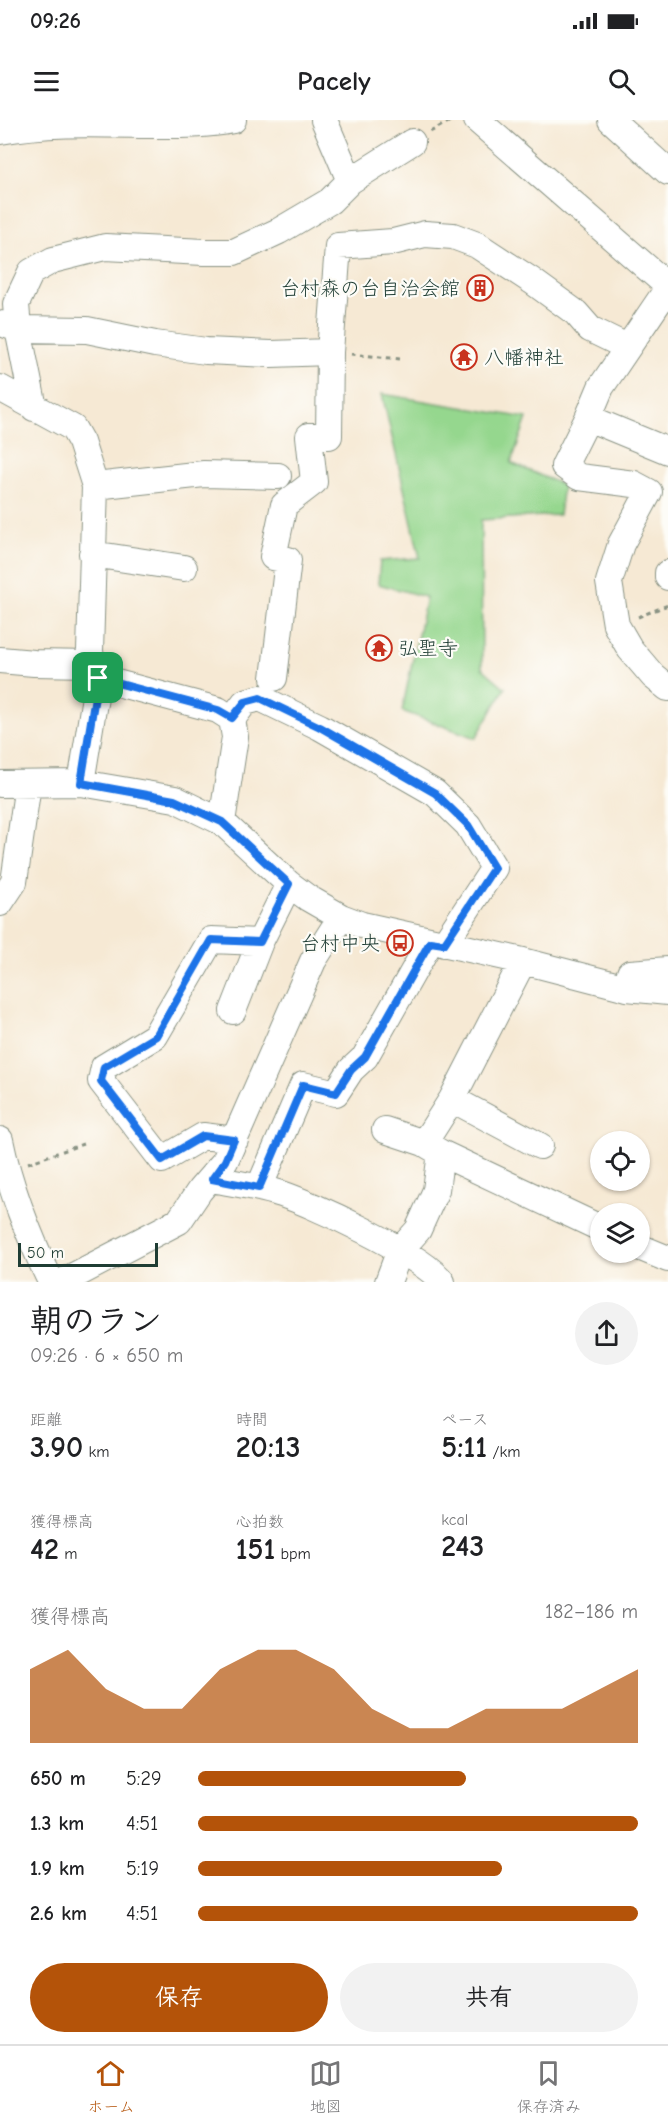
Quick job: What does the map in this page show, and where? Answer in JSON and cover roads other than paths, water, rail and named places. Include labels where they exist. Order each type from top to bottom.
[{"type":"street","points":[[0,131],[22,127],[117,124],[207,125],[232,120]]},
{"type":"street","points":[[324,120],[351,181]]},
{"type":"street","points":[[477,120],[668,287],[601,387],[564,466],[579,477],[634,484],[649,492],[621,544],[609,582],[616,625],[630,649],[668,688]]},
{"type":"street","points":[[611,120],[668,172]]},
{"type":"street","points":[[34,408],[9,326],[16,304],[31,272],[53,260],[105,247],[234,252],[279,231],[330,201],[351,181],[412,142]]},
{"type":"street","points":[[274,678],[288,560],[273,557],[284,505],[314,482],[309,436],[328,436],[330,352],[338,246],[393,242],[425,234],[453,236],[477,246],[532,281],[576,313],[590,329],[627,347]]},
{"type":"street","points":[[9,326],[87,330],[155,344],[206,351],[271,354],[330,352]]},
{"type":"street","points":[[0,388],[73,428],[81,442],[95,486],[90,651],[95,671],[81,783]]},
{"type":"street","points":[[588,418],[666,446]]},
{"type":"street","points":[[95,486],[204,474],[278,476]]},
{"type":"street","points":[[92,554],[184,568]]},
{"type":"street","points":[[0,660],[95,671],[218,710],[232,718]]},
{"type":"street","points":[[222,822],[235,737],[232,718],[245,702],[260,698],[320,727],[435,793],[468,825],[494,868],[437,943],[365,1057],[351,1070],[336,1093],[303,1085],[259,1188]]},
{"type":"street","points":[[0,784],[81,783],[174,800],[222,822],[289,884],[341,917],[362,925],[523,961],[627,988],[668,992]]},
{"type":"street","points":[[0,903],[14,882],[28,784]]},
{"type":"street","points":[[233,1011],[260,942],[289,884]]},
{"type":"street","points":[[62,1282],[179,1221],[201,1190],[212,1179],[225,1161],[313,962],[341,917]]},
{"type":"street","points":[[234,1140],[203,1136],[162,1160],[101,1081],[104,1067],[156,1036],[211,940],[260,942]]},
{"type":"street","points":[[388,1282],[400,1250],[418,1230],[436,1190],[433,1148],[452,1099],[523,961]]},
{"type":"street","points":[[627,988],[630,973],[668,970]]},
{"type":"street","points":[[452,1099],[540,1146]]},
{"type":"street","points":[[385,1130],[433,1148],[590,1223]]},
{"type":"street","points":[[0,1140],[27,1233],[51,1282]]},
{"type":"street","points":[[212,1179],[276,1192],[331,1215],[400,1250],[440,1278]]},
{"type":"street","points":[[650,1252],[668,1259]]},
{"type":"place","name":"台村森の台自治会館","points":[[480,288]]},
{"type":"place","name":"八幡神社","points":[[464,357]]},
{"type":"place","name":"弘聖寺","points":[[379,648]]},
{"type":"place","name":"台村中央","points":[[400,943]]}]
